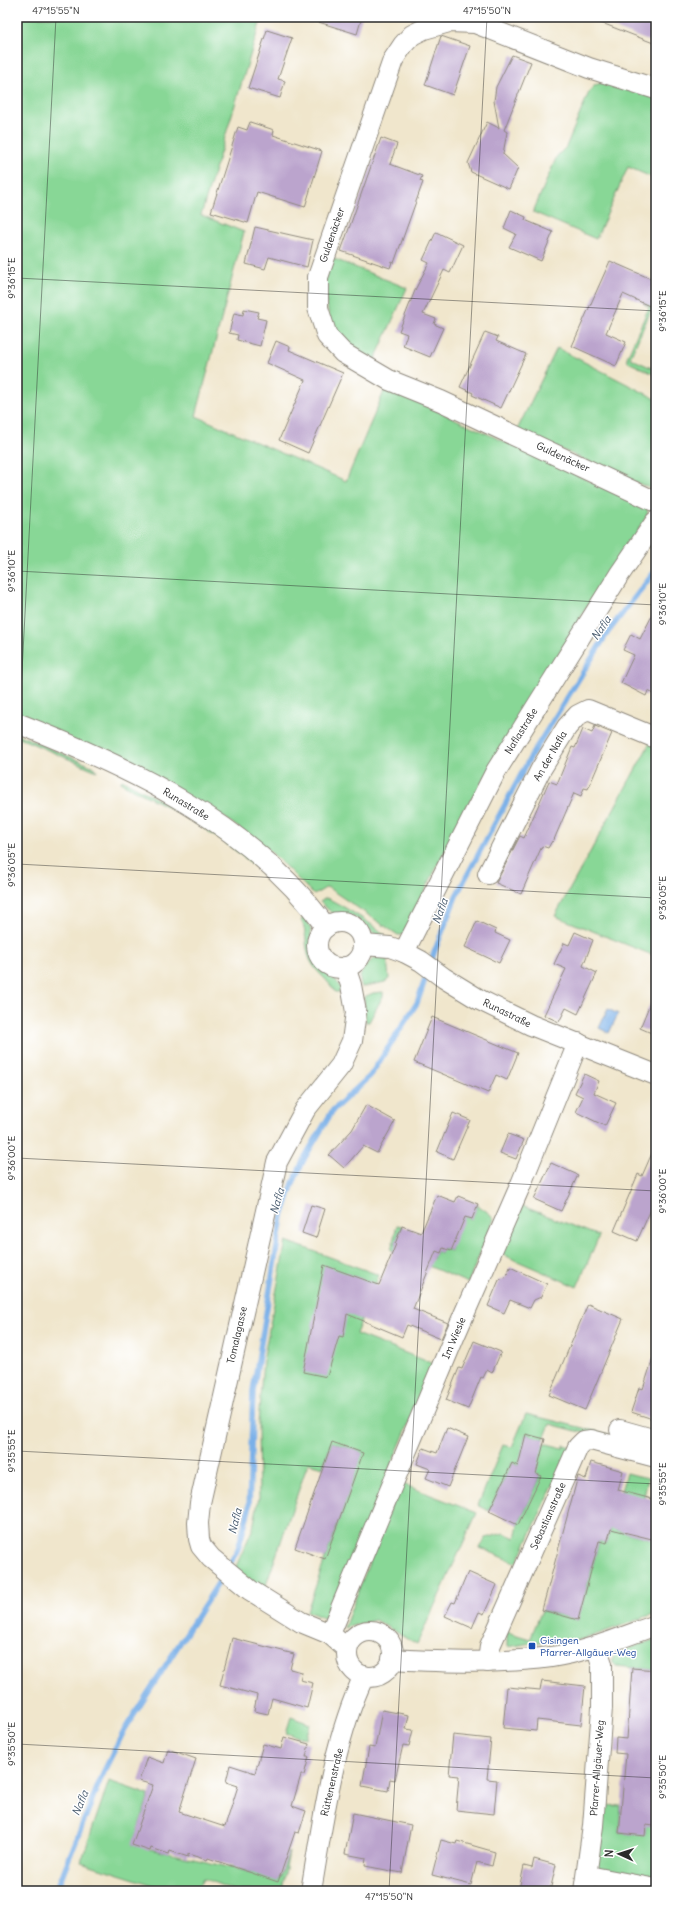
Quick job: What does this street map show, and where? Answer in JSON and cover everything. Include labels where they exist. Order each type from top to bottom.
[{"type":"street","name":"Guldenäcker","points":[[656,89],[589,68],[475,23],[420,23],[393,60],[318,276],[318,308],[327,336],[343,353],[373,372],[448,404],[656,502]]},
{"type":"street","name":"Naflastraße","points":[[404,952],[496,771],[619,575],[656,521]]},
{"type":"street","name":"An der Nafla","points":[[488,874],[541,769],[567,727],[578,715],[588,710],[656,738]]},
{"type":"street","name":"Runastraße","points":[[17,723],[60,740],[151,783],[219,824],[265,859],[282,875],[310,905],[326,927]]},
{"type":"street","points":[[340,922],[347,923],[358,931],[363,945],[362,952],[358,959],[345,968],[338,968],[330,966],[324,961],[320,955],[318,940],[326,927],[340,922]]},
{"type":"street","name":"Runastraße","points":[[363,945],[390,947],[404,952],[480,1000],[531,1025],[656,1075]]},
{"type":"street","name":"Tomalagasse","points":[[345,968],[351,985],[356,1012],[352,1041],[341,1065],[305,1110],[277,1162],[200,1503],[198,1523],[199,1539],[205,1551],[217,1564],[242,1585],[301,1622],[330,1634],[347,1650]]},
{"type":"street","name":"Im Wiesle","points":[[330,1634],[578,1043]]},
{"type":"street","points":[[620,1430],[656,1440]]},
{"type":"street","name":"Sebastianstraße","points":[[488,1662],[490,1646],[578,1447],[584,1441],[591,1440],[656,1458]]},
{"type":"street","points":[[392,1659],[488,1662],[552,1657],[596,1646],[656,1625]]},
{"type":"street","points":[[375,1631],[387,1638],[391,1645],[392,1659],[385,1671],[379,1675],[364,1676],[353,1669],[349,1663],[347,1650],[350,1643],[360,1633],[375,1631]]},
{"type":"street","name":"Pfarrer-Allgäuer-Weg","points":[[586,1883],[593,1826],[602,1708],[602,1664],[596,1646]]},
{"type":"street","name":"Rüttenenstraße","points":[[311,1891],[322,1825],[337,1758],[353,1701],[364,1676]]},
{"type":"street","points":[[586,1883],[656,1889]]},
{"type":"green space","points":[[17,17],[262,17],[201,215],[244,232],[196,416],[346,481],[386,387],[648,508],[647,516],[601,583],[469,802],[403,935],[398,935],[327,887],[314,895],[269,850],[221,815],[17,713]]},
{"type":"green space","points":[[604,82],[656,98],[656,179],[628,167],[596,239],[533,212],[557,156],[566,147],[589,92],[595,85]]},
{"type":"green space","points":[[332,258],[407,288],[372,366],[353,354],[330,324],[324,284]]},
{"type":"green space","points":[[655,280],[656,299],[630,358],[656,370],[656,375],[628,362],[627,357],[649,307],[644,304]]},
{"type":"green space","points":[[557,348],[656,399],[656,491],[517,430]]},
{"type":"green space","points":[[17,734],[94,767],[97,771],[17,737]]},
{"type":"green space","points":[[650,743],[656,745],[655,956],[555,916]]},
{"type":"green space","points":[[123,780],[182,812],[227,841],[253,860],[299,908],[296,911],[271,882],[243,856],[228,845],[165,805],[120,782]]},
{"type":"green space","points":[[326,898],[358,916],[383,933],[386,937],[372,932],[354,917],[331,912],[320,902]]},
{"type":"green space","points":[[305,917],[309,923],[311,948],[314,959],[320,968],[336,981],[342,992],[335,992],[310,960],[307,950],[305,930],[301,920]]},
{"type":"green space","points":[[380,956],[387,959],[389,979],[385,982],[362,987],[360,977],[364,968]]},
{"type":"green space","points":[[383,992],[383,996],[369,1022],[366,1022],[364,997],[373,993]]},
{"type":"green space","points":[[475,1203],[490,1214],[494,1219],[468,1283],[391,1250],[397,1225],[402,1226],[395,1244],[433,1259],[436,1251],[441,1253],[443,1248],[451,1251],[461,1215],[472,1219],[476,1208]]},
{"type":"green space","points":[[517,1204],[599,1236],[577,1287],[497,1252]]},
{"type":"green space","points":[[286,1241],[379,1275],[356,1334],[434,1364],[326,1619],[307,1611],[362,1453],[332,1442],[323,1467],[308,1463],[265,1588],[234,1571],[253,1528],[259,1497],[258,1424],[263,1361]]},
{"type":"green space","points":[[526,1414],[656,1446],[656,1452],[550,1424],[544,1439],[526,1434],[523,1446],[547,1444],[563,1448],[564,1445],[571,1447],[517,1563],[480,1548],[486,1538],[504,1533],[515,1538],[518,1525],[541,1476],[512,1463],[489,1511],[478,1505],[503,1445],[512,1447]]},
{"type":"green space","points":[[626,1473],[648,1478],[644,1497],[616,1530],[656,1540],[656,1613],[587,1638],[556,1644],[551,1640],[507,1647],[507,1632],[530,1639],[542,1610],[578,1620],[599,1541],[607,1543]]},
{"type":"green space","points":[[400,1483],[477,1513],[417,1644],[375,1620],[344,1628]]},
{"type":"green space","points":[[656,1639],[656,1670],[616,1666],[613,1663],[613,1658],[616,1653]]},
{"type":"green space","points":[[656,1702],[656,1883],[601,1875],[595,1867],[601,1805],[621,1806],[619,1833],[645,1835]]},
{"type":"green space","points":[[291,1717],[310,1724],[306,1739],[286,1733]]},
{"type":"green space","points":[[109,1781],[149,1795],[133,1845],[280,1879],[289,1852],[282,1891],[235,1891],[203,1878],[196,1891],[172,1891],[81,1862]]},
{"type":"water","points":[[608,1009],[618,1014],[609,1033],[599,1028]]},
{"type":"building","points":[[313,17],[362,17],[357,34],[312,20]]},
{"type":"building","points":[[656,17],[656,44],[589,18]]},
{"type":"building","points":[[267,30],[292,38],[278,79],[285,81],[280,98],[248,88]]},
{"type":"building","points":[[441,36],[470,46],[453,95],[425,85]]},
{"type":"building","points":[[512,55],[531,62],[504,130],[507,132],[503,154],[518,168],[509,189],[471,172],[468,163],[487,122],[499,128],[494,101],[496,87]]},
{"type":"building","points":[[250,122],[274,130],[273,135],[322,151],[305,207],[257,192],[248,223],[211,212],[238,127],[247,130]]},
{"type":"building","points":[[381,138],[397,144],[390,164],[422,176],[420,181],[423,182],[394,263],[392,262],[390,268],[341,251]]},
{"type":"building","points":[[511,210],[526,217],[525,220],[553,232],[541,261],[509,247],[516,234],[504,228]]},
{"type":"building","points":[[255,227],[313,240],[307,267],[269,257],[265,269],[246,264]]},
{"type":"building","points":[[436,232],[463,245],[450,273],[444,270],[423,314],[436,319],[434,324],[443,328],[430,357],[403,346],[407,334],[399,331],[416,288],[429,263],[423,260]]},
{"type":"building","points":[[610,261],[656,281],[656,309],[623,294],[606,333],[626,342],[616,366],[572,346]]},
{"type":"building","points":[[244,309],[259,312],[257,318],[266,320],[260,346],[237,340],[238,335],[229,333],[234,313],[243,315]]},
{"type":"building","points":[[485,332],[498,337],[496,341],[526,354],[501,408],[472,395],[473,393],[460,387]]},
{"type":"building","points":[[276,341],[290,347],[289,350],[343,373],[308,453],[279,440],[305,380],[267,363]]},
{"type":"building","points":[[656,608],[656,695],[648,691],[646,696],[621,683],[634,655],[623,650],[631,634],[640,639]]},
{"type":"building","points":[[595,726],[612,733],[588,789],[584,788],[581,796],[574,793],[553,842],[552,841],[548,848],[542,846],[521,894],[496,883],[520,836],[524,838],[549,781],[557,784],[572,747],[575,748],[583,729],[592,733]]},
{"type":"building","points":[[477,921],[496,930],[495,933],[510,940],[499,963],[465,947]]},
{"type":"building","points":[[575,932],[593,940],[583,966],[597,973],[578,1014],[566,1008],[559,1022],[544,1015],[566,969],[554,964],[564,943],[569,945]]},
{"type":"building","points":[[656,989],[656,1035],[640,1028]]},
{"type":"building","points":[[432,1017],[518,1053],[507,1080],[496,1075],[488,1093],[414,1062]]},
{"type":"building","points":[[584,1074],[599,1081],[594,1093],[616,1103],[605,1126],[576,1112],[583,1097],[575,1093]]},
{"type":"building","points":[[366,1105],[395,1121],[377,1153],[363,1146],[344,1168],[329,1155],[352,1130]]},
{"type":"building","points":[[453,1113],[470,1120],[453,1159],[437,1152]]},
{"type":"building","points":[[508,1134],[524,1140],[516,1159],[500,1153]]},
{"type":"building","points":[[656,1144],[656,1198],[637,1241],[614,1231],[638,1174],[642,1176]]},
{"type":"building","points":[[551,1163],[578,1175],[561,1211],[534,1199]]},
{"type":"building","points":[[437,1195],[455,1202],[458,1196],[478,1204],[472,1219],[465,1217],[451,1251],[443,1248],[441,1253],[436,1251],[413,1309],[448,1323],[441,1339],[407,1325],[402,1337],[347,1314],[343,1337],[339,1336],[327,1377],[303,1372],[324,1265],[379,1285],[402,1226],[421,1233]]},
{"type":"building","points":[[311,1205],[325,1209],[316,1238],[302,1233]]},
{"type":"building","points":[[510,1267],[547,1284],[541,1297],[534,1300],[530,1308],[510,1300],[504,1313],[488,1306],[499,1280],[506,1277]]},
{"type":"building","points":[[588,1304],[623,1319],[585,1410],[549,1395]]},
{"type":"building","points":[[474,1341],[501,1352],[492,1373],[487,1370],[483,1378],[481,1377],[468,1409],[446,1400],[459,1368],[462,1369]]},
{"type":"building","points":[[653,1358],[656,1358],[656,1420],[631,1412],[639,1388],[643,1389]]},
{"type":"building","points":[[447,1428],[468,1437],[448,1487],[426,1478],[430,1469],[417,1464],[423,1448],[437,1453]]},
{"type":"building","points":[[526,1434],[545,1439],[536,1474],[541,1476],[518,1525],[489,1511],[512,1463],[518,1466]]},
{"type":"building","points":[[332,1442],[363,1453],[325,1559],[295,1548]]},
{"type":"building","points":[[591,1462],[623,1471],[618,1490],[656,1500],[656,1540],[611,1529],[607,1543],[599,1541],[578,1620],[542,1610],[578,1476],[586,1479]]},
{"type":"building","points":[[468,1572],[497,1585],[484,1614],[479,1612],[472,1628],[445,1616],[452,1602],[455,1603]]},
{"type":"building","points":[[232,1638],[294,1654],[290,1669],[302,1672],[300,1680],[313,1683],[307,1708],[272,1698],[268,1714],[254,1711],[257,1695],[220,1685]]},
{"type":"building","points":[[632,1668],[656,1670],[656,1797],[654,1826],[646,1825],[645,1836],[619,1833],[626,1754],[615,1753],[616,1738],[627,1739]]},
{"type":"building","points":[[542,1681],[585,1686],[581,1725],[537,1720],[536,1731],[503,1728],[507,1687],[540,1690]]},
{"type":"building","points":[[382,1710],[409,1715],[406,1729],[413,1730],[409,1746],[403,1745],[395,1780],[390,1779],[388,1791],[362,1786],[369,1747],[375,1748]]},
{"type":"building","points":[[453,1735],[491,1739],[487,1779],[497,1780],[494,1814],[456,1810],[459,1776],[449,1775]]},
{"type":"building","points":[[284,1737],[309,1744],[306,1757],[309,1757],[304,1775],[301,1775],[292,1806],[306,1811],[299,1833],[295,1832],[278,1882],[208,1858],[207,1860],[188,1854],[188,1857],[170,1851],[169,1854],[151,1848],[150,1851],[132,1845],[153,1785],[139,1781],[147,1757],[164,1763],[168,1749],[196,1759],[179,1812],[225,1827],[238,1786],[226,1782],[230,1765],[255,1773],[263,1744],[281,1749]]},
{"type":"building","points":[[353,1813],[411,1825],[402,1873],[365,1866],[366,1858],[345,1854]]},
{"type":"building","points":[[441,1840],[456,1844],[457,1841],[495,1852],[492,1866],[477,1862],[471,1885],[432,1875]]},
{"type":"building","points":[[534,1859],[556,1865],[550,1891],[528,1891],[519,1889],[524,1866],[532,1868]]},
{"type":"waterway","name":"Nafla","points":[[228,1567],[238,1549],[249,1509],[253,1391],[282,1217],[293,1183],[305,1157],[333,1110],[370,1076],[417,1003],[456,896],[531,756],[608,632],[656,570]]},
{"type":"waterway","name":"Nafla","points":[[56,1891],[103,1773],[125,1729],[224,1574]]},
{"type":"place","name":"Gisingen Pfarrer-Allgäuer-Weg","points":[[532,1646]]}]
